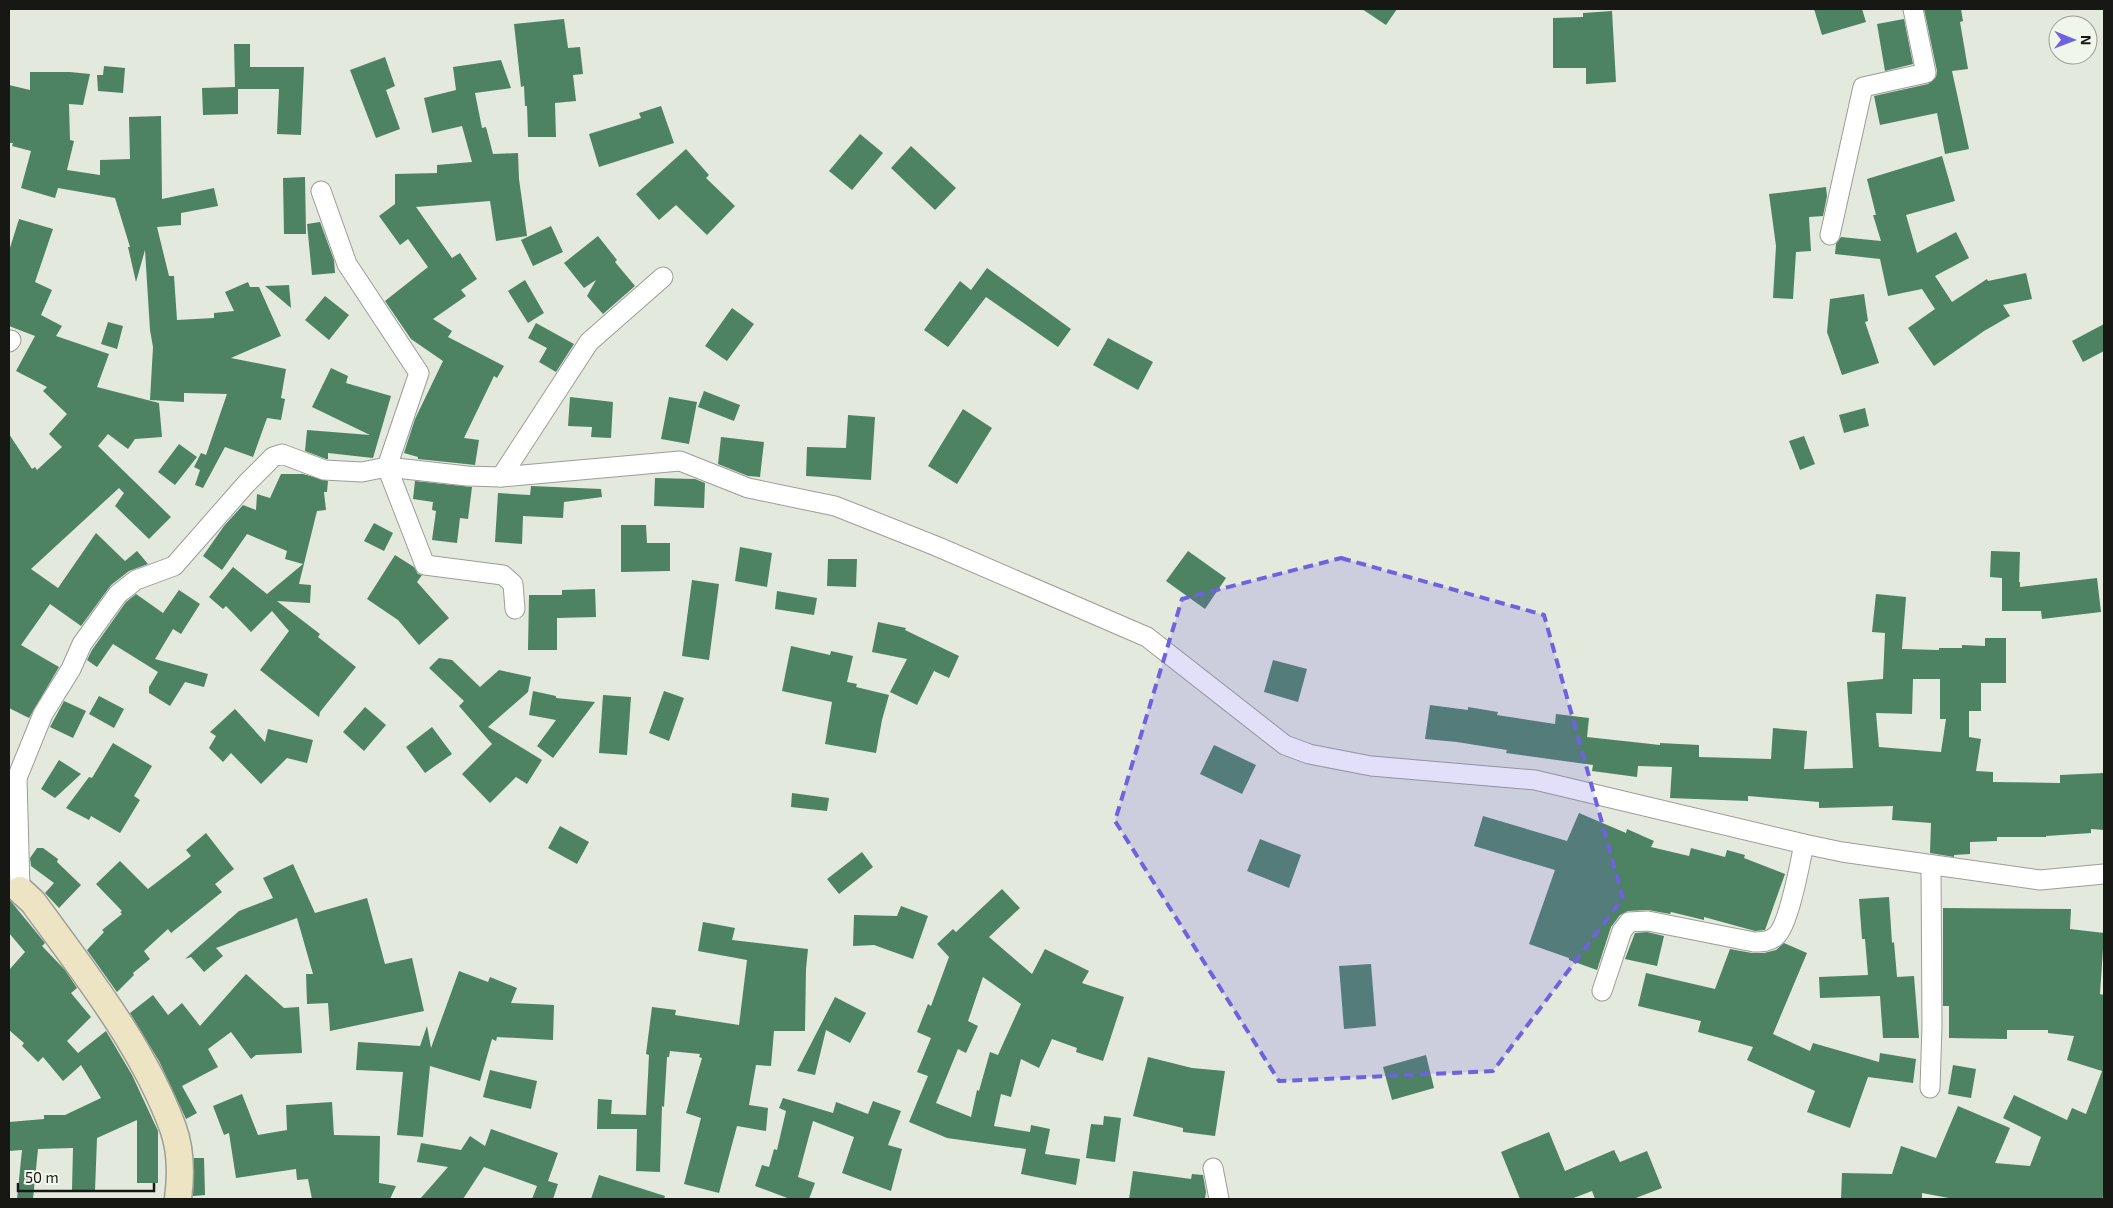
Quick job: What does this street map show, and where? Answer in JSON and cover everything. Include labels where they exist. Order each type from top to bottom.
[{"type":"street","points":[[1830,235],[1863,88],[1926,73],[1913,9]]},
{"type":"street","points":[[321,191],[347,264],[419,373],[387,467],[425,565],[503,575],[512,584],[515,609]]},
{"type":"street","points":[[500,477],[590,342],[663,277]]},
{"type":"street","points":[[178,1199],[180,1183],[179,1156],[173,1129],[146,1070],[99,993],[33,902],[15,885],[17,778],[43,714],[71,669],[82,644],[118,594],[136,580],[174,566],[246,484],[277,455],[282,454],[324,470],[362,472],[387,467],[467,476],[500,477],[680,461],[748,488],[836,506],[936,546],[1148,638],[1285,745],[1309,754],[1371,766],[1535,780],[1804,844],[1931,866],[2040,880],[2104,874]]},
{"type":"street","points":[[1602,991],[1622,931],[1629,922],[1648,921],[1754,942],[1766,942],[1777,936],[1787,916],[1804,844]]},
{"type":"street","points":[[1930,1088],[1932,1026],[1931,866]]},
{"type":"street","points":[[1213,1168],[1219,1199]]},
{"type":"highlighted area","points":[[1341,558],[1544,615],[1623,898],[1493,1071],[1279,1081],[1115,821],[1182,599]]},
{"type":"building","points":[[1362,9],[1397,9],[1386,25]]},
{"type":"building","points":[[1814,9],[1862,9],[1866,22],[1822,35]]},
{"type":"building","points":[[1924,9],[1961,9],[1963,21],[1960,22],[1968,69],[1952,71],[1969,149],[1945,154],[1937,113],[1880,125],[1874,96],[1928,84],[1936,77],[1937,71]]},
{"type":"building","points":[[1612,11],[1616,82],[1586,84],[1586,68],[1553,68],[1553,18],[1583,17],[1583,13]]},
{"type":"building","points":[[564,19],[568,48],[580,47],[583,74],[573,75],[576,101],[555,103],[556,137],[528,137],[527,106],[525,106],[524,86],[521,87],[514,24]]},
{"type":"building","points":[[1904,19],[1913,64],[1885,71],[1877,24]]},
{"type":"building","points":[[234,44],[250,44],[250,67],[304,67],[301,135],[277,134],[279,89],[238,89],[238,114],[203,115],[202,88],[235,87]]},
{"type":"building","points":[[385,57],[395,86],[386,90],[400,129],[376,138],[350,70]]},
{"type":"building","points":[[501,60],[511,88],[475,93],[482,128],[486,127],[493,154],[518,153],[519,179],[527,236],[496,241],[490,201],[416,207],[452,258],[460,253],[477,279],[461,290],[466,296],[433,319],[452,331],[448,337],[504,366],[497,378],[494,376],[464,438],[479,440],[475,465],[418,459],[418,457],[404,453],[415,419],[443,361],[411,339],[385,301],[428,267],[408,239],[400,245],[379,216],[395,204],[395,174],[437,173],[437,165],[472,162],[462,126],[432,133],[424,98],[456,90],[453,67]]},
{"type":"building","points":[[104,66],[125,68],[123,93],[98,91],[97,75],[103,75]]},
{"type":"building","points":[[30,72],[90,74],[83,105],[69,104],[70,140],[74,141],[67,170],[100,175],[100,160],[130,159],[129,117],[161,116],[162,199],[214,188],[218,206],[181,213],[181,225],[157,227],[169,276],[174,276],[177,320],[214,318],[214,313],[234,311],[225,292],[248,282],[250,287],[259,287],[281,336],[231,358],[286,369],[281,398],[285,399],[281,420],[267,418],[253,457],[225,447],[203,488],[195,485],[200,470],[194,467],[201,453],[206,455],[227,394],[184,393],[184,402],[150,400],[153,347],[150,330],[145,250],[136,282],[128,247],[130,247],[115,198],[58,188],[55,198],[21,188],[31,151],[12,146],[13,143],[9,143],[9,85],[30,90]]},
{"type":"building","points":[[661,106],[674,143],[599,167],[589,134],[641,118],[639,113]]},
{"type":"building","points":[[860,134],[883,153],[852,190],[829,171]]},
{"type":"building","points":[[911,146],[956,188],[935,210],[891,168]]},
{"type":"building","points":[[686,149],[709,175],[706,178],[735,206],[707,235],[676,205],[659,220],[636,194]]},
{"type":"building","points":[[1942,156],[1955,201],[1906,215],[1917,253],[1956,232],[1969,258],[1935,276],[1952,302],[1987,279],[1988,281],[2026,273],[2032,299],[2003,305],[2010,316],[1984,331],[1934,366],[1908,328],[1935,309],[1922,289],[1888,296],[1880,259],[1835,254],[1836,244],[1841,237],[1881,241],[1873,215],[1876,215],[1867,179]]},
{"type":"building","points":[[305,177],[306,234],[284,234],[283,178]]},
{"type":"building","points":[[1826,187],[1827,196],[1823,216],[1809,217],[1811,251],[1796,252],[1793,299],[1773,298],[1776,246],[1769,194]]},
{"type":"building","points":[[19,219],[53,229],[35,282],[52,290],[41,315],[62,326],[56,336],[109,354],[97,387],[159,403],[162,437],[135,439],[128,449],[108,434],[98,446],[171,517],[149,539],[115,506],[124,493],[119,488],[31,569],[58,588],[96,533],[125,561],[137,551],[148,564],[129,571],[111,585],[81,626],[50,604],[21,645],[59,667],[29,718],[9,708],[9,434],[32,469],[35,467],[37,470],[62,447],[49,434],[67,414],[43,391],[47,387],[16,371],[35,336],[9,326],[9,251]]},
{"type":"building","points":[[320,222],[334,260],[335,273],[312,275],[307,224]]},
{"type":"building","points":[[551,226],[563,252],[533,266],[521,240]]},
{"type":"building","points":[[598,236],[617,260],[615,262],[635,286],[603,314],[587,296],[596,280],[584,288],[564,263]]},
{"type":"building","points":[[987,268],[1071,329],[1058,347],[986,297],[948,347],[924,330],[960,281],[971,290]]},
{"type":"building","points":[[525,280],[544,313],[528,323],[508,291]]},
{"type":"building","points":[[289,285],[291,308],[265,286]]},
{"type":"building","points":[[1864,294],[1868,321],[1865,322],[1879,363],[1842,375],[1827,332],[1830,299]]},
{"type":"building","points":[[325,296],[349,315],[329,340],[305,320]]},
{"type":"building","points":[[732,308],[754,324],[727,361],[705,346]]},
{"type":"building","points":[[108,322],[123,326],[117,349],[101,344]]},
{"type":"building","points":[[536,323],[574,344],[556,372],[539,362],[547,348],[528,338]]},
{"type":"building","points":[[2104,324],[2104,351],[2083,362],[2072,341]]},
{"type":"building","points":[[1108,338],[1153,362],[1138,390],[1093,365]]},
{"type":"building","points":[[331,368],[348,376],[346,383],[391,396],[373,458],[328,453],[328,459],[326,459],[305,451],[307,430],[370,435],[312,407]]},
{"type":"building","points":[[704,391],[740,405],[734,421],[698,407]]},
{"type":"building","points":[[570,397],[613,402],[611,438],[591,437],[592,427],[568,426]]},
{"type":"building","points":[[669,397],[697,402],[689,444],[661,439]]},
{"type":"building","points":[[1865,408],[1869,426],[1844,433],[1839,415]]},
{"type":"building","points":[[963,409],[992,428],[957,484],[928,466]]},
{"type":"building","points":[[848,415],[875,417],[871,480],[806,476],[807,447],[846,448]]},
{"type":"building","points":[[1804,436],[1815,464],[1800,470],[1789,441]]},
{"type":"building","points":[[721,437],[764,442],[760,477],[748,476],[718,464]]},
{"type":"building","points":[[179,444],[197,457],[175,485],[158,472]]},
{"type":"building","points":[[281,474],[303,474],[328,481],[327,492],[324,492],[326,510],[317,511],[299,584],[311,585],[310,603],[277,601],[320,634],[318,637],[356,667],[320,712],[319,717],[260,670],[289,631],[272,611],[251,632],[226,606],[223,609],[209,597],[233,567],[267,594],[303,564],[285,559],[287,551],[247,534],[222,570],[203,556],[224,526],[243,505],[256,510],[257,494],[270,498]]},
{"type":"building","points":[[655,478],[695,479],[705,483],[704,508],[654,506]]},
{"type":"building","points":[[415,481],[472,487],[468,519],[460,518],[457,543],[432,540],[436,511],[432,510],[433,502],[413,499]]},
{"type":"building","points":[[531,486],[601,489],[602,497],[564,502],[563,518],[523,516],[522,544],[495,542],[498,493],[530,495]]},
{"type":"building","points":[[374,523],[393,533],[384,551],[364,541]]},
{"type":"building","points":[[621,525],[646,525],[647,543],[670,543],[670,571],[621,572]]},
{"type":"building","points":[[740,547],[772,553],[767,587],[735,581]]},
{"type":"building","points":[[1188,551],[1226,578],[1205,609],[1166,581]]},
{"type":"building","points":[[1991,551],[2020,552],[2020,587],[2097,578],[2101,612],[2042,619],[2041,611],[2002,611],[2002,578],[1990,577]]},
{"type":"building","points":[[395,555],[414,567],[418,574],[422,575],[417,582],[449,618],[419,645],[398,620],[367,599]]},
{"type":"building","points":[[828,559],[857,559],[856,587],[827,586]]},
{"type":"building","points":[[692,580],[719,584],[709,660],[682,656]]},
{"type":"building","points":[[595,589],[596,617],[557,618],[557,650],[528,650],[529,595],[562,595],[562,590]]},
{"type":"building","points":[[179,590],[200,604],[181,634],[173,629],[155,659],[208,674],[204,687],[185,682],[170,706],[149,693],[149,687],[158,672],[113,644],[97,667],[87,660],[126,602],[136,594],[163,613]]},
{"type":"building","points":[[777,591],[817,598],[814,615],[775,609]]},
{"type":"building","points":[[1876,594],[1906,597],[1902,649],[1939,650],[1939,648],[1962,648],[1962,645],[1985,646],[1985,638],[2006,638],[2006,683],[1981,683],[1981,711],[1969,711],[1969,737],[1981,739],[1976,771],[1993,772],[1993,782],[2060,783],[2060,775],[2104,773],[2104,830],[2091,829],[2091,833],[2046,837],[1997,837],[1997,841],[1970,842],[1970,854],[1954,855],[1954,857],[1930,853],[1931,823],[1892,820],[1893,806],[1819,808],[1819,802],[1748,796],[1748,801],[1670,798],[1672,767],[1638,766],[1637,777],[1592,771],[1593,765],[1506,753],[1507,750],[1457,742],[1425,739],[1430,705],[1468,710],[1468,707],[1498,712],[1497,715],[1555,724],[1556,714],[1589,718],[1587,737],[1660,745],[1660,743],[1699,745],[1699,757],[1771,759],[1773,728],[1807,731],[1804,769],[1853,768],[1847,682],[1883,679],[1885,633],[1872,632]],"holes":[[[1913,679],[1940,679],[1940,719],[1946,719],[1941,752],[1879,747],[1876,713],[1912,714]]]},
{"type":"building","points":[[878,622],[906,628],[905,630],[959,656],[949,678],[934,671],[917,705],[890,692],[907,659],[872,652]]},
{"type":"building","points":[[791,646],[830,655],[831,651],[853,656],[847,682],[857,684],[856,687],[889,695],[876,753],[825,744],[832,702],[782,691]]},
{"type":"building","points":[[439,658],[452,660],[480,687],[499,670],[531,677],[528,692],[488,727],[542,760],[527,784],[516,777],[490,803],[462,774],[492,744],[459,706],[464,701],[429,668]]},
{"type":"building","points":[[1273,660],[1307,669],[1298,702],[1264,692]]},
{"type":"building","points":[[533,691],[556,696],[556,698],[595,702],[553,758],[537,746],[556,720],[529,715]]},
{"type":"building","points":[[664,691],[684,698],[669,741],[649,733]]},
{"type":"building","points":[[603,695],[631,697],[627,755],[599,753]]},
{"type":"building","points":[[99,696],[124,709],[114,728],[89,714]]},
{"type":"building","points":[[64,701],[86,711],[73,738],[50,727]]},
{"type":"building","points":[[365,707],[386,725],[364,751],[343,732]]},
{"type":"building","points":[[235,709],[265,742],[268,729],[313,740],[307,763],[287,758],[261,784],[231,753],[223,762],[209,748],[216,736],[210,732]]},
{"type":"building","points":[[432,727],[452,754],[425,773],[406,747]]},
{"type":"building","points":[[113,743],[152,766],[134,796],[140,800],[120,833],[91,816],[89,820],[66,808],[89,777],[92,778]]},
{"type":"building","points":[[1214,745],[1256,765],[1242,794],[1200,774]]},
{"type":"building","points":[[59,760],[81,774],[55,798],[41,789]]},
{"type":"building","points":[[792,793],[829,798],[827,811],[791,807]]},
{"type":"building","points":[[1579,813],[1626,833],[1627,829],[1654,841],[1651,847],[1689,856],[1691,848],[1725,857],[1727,850],[1745,855],[1744,858],[1785,874],[1765,930],[1755,931],[1704,917],[1704,920],[1671,912],[1670,914],[1648,910],[1628,911],[1620,915],[1611,927],[1597,970],[1529,944],[1555,870],[1474,846],[1483,816],[1567,841]]},
{"type":"building","points":[[560,826],[589,842],[577,864],[548,848]]},
{"type":"building","points":[[206,833],[234,869],[215,884],[222,892],[171,933],[168,929],[144,951],[150,959],[133,973],[134,975],[117,992],[87,950],[104,932],[102,930],[122,914],[120,912],[122,911],[96,884],[120,861],[148,889],[191,856],[186,850]]},
{"type":"building","points":[[1260,839],[1301,855],[1289,888],[1247,871]]},
{"type":"building","points":[[37,848],[43,848],[58,859],[57,862],[81,885],[59,908],[45,893],[54,883],[31,866],[30,858]]},
{"type":"building","points":[[862,852],[873,867],[839,894],[827,879]]},
{"type":"building","points":[[293,864],[315,913],[367,898],[385,964],[412,958],[424,1011],[330,1031],[328,1003],[307,1004],[306,974],[313,974],[297,918],[216,948],[223,956],[204,972],[191,957],[185,959],[239,911],[273,898],[263,878]]},
{"type":"building","points":[[1002,889],[1020,908],[989,937],[1032,974],[1045,949],[1089,971],[1082,983],[1124,997],[1103,1061],[1076,1052],[1077,1048],[1052,1039],[1039,1068],[1021,1059],[1011,1097],[1001,1094],[994,1126],[1030,1132],[1031,1125],[1050,1129],[1045,1154],[1080,1159],[1076,1185],[1021,1174],[1026,1149],[947,1138],[909,1122],[928,1076],[917,1072],[931,1038],[917,1032],[928,1004],[931,1006],[949,957],[937,944],[953,929],[956,932]],"holes":[[[983,977],[1021,1004],[998,1055],[990,1052],[979,1091],[977,1090],[971,1117],[936,1103],[958,1049],[966,1053],[978,1026],[968,1021]]]},
{"type":"building","points":[[1889,897],[1892,943],[1894,942],[1897,977],[1914,976],[1919,1038],[1883,1038],[1880,996],[1820,998],[1819,977],[1868,975],[1865,939],[1862,939],[1859,899]]},
{"type":"building","points":[[9,899],[45,943],[42,946],[65,970],[77,988],[71,993],[91,1017],[67,1041],[78,1053],[106,1031],[132,1075],[158,1131],[158,1183],[137,1183],[137,1120],[97,1138],[95,1191],[72,1190],[73,1148],[38,1149],[33,1199],[17,1199],[22,1150],[9,1151],[9,1122],[44,1119],[44,1115],[65,1115],[101,1098],[81,1065],[63,1081],[43,1057],[38,1062],[22,1046],[24,1043],[9,1030],[9,970],[25,952],[9,933]]},
{"type":"building","points":[[901,906],[928,916],[913,959],[874,945],[853,946],[854,915],[897,916]]},
{"type":"building","points":[[1943,908],[2071,909],[2070,929],[2104,933],[2100,994],[2104,995],[2104,1194],[2102,1199],[1954,1199],[1922,1193],[1922,1199],[1841,1199],[1842,1173],[1892,1174],[1901,1146],[1936,1158],[1958,1106],[2010,1128],[1995,1163],[2030,1166],[2041,1137],[2003,1118],[2014,1095],[2067,1120],[2072,1108],[2086,1114],[2102,1071],[2067,1060],[2074,1036],[2048,1033],[2048,1030],[2007,1030],[2007,1039],[1949,1038],[1949,1006],[1943,1006]]},
{"type":"building","points":[[703,922],[735,928],[732,940],[808,949],[805,1031],[774,1031],[771,1066],[756,1065],[749,1105],[768,1108],[766,1131],[737,1126],[719,1193],[684,1184],[701,1118],[686,1113],[702,1058],[699,1057],[700,1054],[670,1051],[669,1057],[667,1057],[664,1107],[662,1106],[660,1172],[636,1171],[637,1129],[597,1129],[598,1099],[612,1100],[611,1114],[646,1115],[649,1055],[646,1054],[652,1007],[676,1010],[675,1015],[739,1025],[747,960],[698,951]]},
{"type":"building","points":[[1647,932],[1664,936],[1657,966],[1625,959],[1635,933]]},
{"type":"building","points":[[1784,943],[1807,953],[1773,1034],[1810,1051],[1813,1043],[1879,1062],[1880,1053],[1916,1059],[1913,1083],[1868,1077],[1850,1128],[1807,1112],[1815,1091],[1747,1060],[1753,1047],[1698,1032],[1701,1021],[1638,1006],[1646,973],[1715,989],[1730,949],[1764,953],[1776,950]]},
{"type":"building","points":[[1371,964],[1376,1026],[1344,1029],[1339,966]]},
{"type":"building","points":[[459,971],[488,982],[490,977],[517,988],[511,1003],[554,1005],[553,1040],[497,1037],[496,1041],[492,1039],[480,1081],[430,1066],[423,1137],[397,1135],[403,1072],[356,1070],[358,1042],[420,1046],[427,1026],[431,1048]]},
{"type":"building","points":[[246,974],[284,1008],[299,1007],[302,1053],[256,1055],[251,1059],[231,1032],[208,1049],[218,1067],[182,1086],[197,1113],[186,1119],[159,1061],[130,1013],[153,995],[168,1015],[182,1003],[200,1026]]},
{"type":"building","points":[[835,997],[866,1013],[850,1043],[826,1030],[815,1075],[797,1071]]},
{"type":"building","points":[[1426,1055],[1434,1088],[1392,1100],[1383,1067]]},
{"type":"building","points":[[1148,1057],[1192,1068],[1225,1071],[1215,1136],[1183,1132],[1183,1128],[1133,1116]]},
{"type":"building","points":[[1953,1065],[1976,1069],[1971,1098],[1948,1094]]},
{"type":"building","points":[[490,1070],[537,1081],[531,1109],[483,1097]]},
{"type":"building","points":[[242,1094],[258,1135],[287,1130],[286,1105],[332,1102],[334,1135],[380,1136],[379,1183],[396,1186],[390,1199],[312,1199],[308,1179],[297,1180],[296,1169],[236,1178],[229,1133],[224,1135],[213,1106]]},
{"type":"building","points":[[783,1098],[833,1113],[836,1102],[868,1114],[873,1101],[901,1111],[888,1145],[902,1149],[891,1191],[842,1173],[854,1137],[813,1121],[798,1177],[815,1183],[809,1199],[790,1199],[755,1186],[762,1165],[769,1167],[774,1149],[777,1150],[786,1111],[779,1108]]},
{"type":"building","points":[[1104,1116],[1121,1118],[1115,1162],[1086,1158],[1091,1124],[1103,1125]]},
{"type":"building","points":[[491,1129],[558,1153],[548,1181],[558,1184],[553,1199],[532,1199],[537,1186],[484,1167],[463,1199],[420,1199],[448,1167],[417,1162],[421,1143],[461,1150],[470,1136],[485,1146]]},
{"type":"building","points":[[1549,1132],[1565,1171],[1614,1150],[1620,1162],[1647,1151],[1662,1188],[1633,1199],[1595,1199],[1592,1191],[1571,1199],[1520,1199],[1501,1152]]},
{"type":"building","points":[[194,1158],[204,1158],[205,1195],[193,1196]]},
{"type":"building","points":[[1133,1171],[1191,1179],[1192,1174],[1203,1175],[1206,1192],[1205,1199],[1129,1199]]},
{"type":"building","points":[[599,1175],[665,1196],[664,1199],[591,1199]]}]
